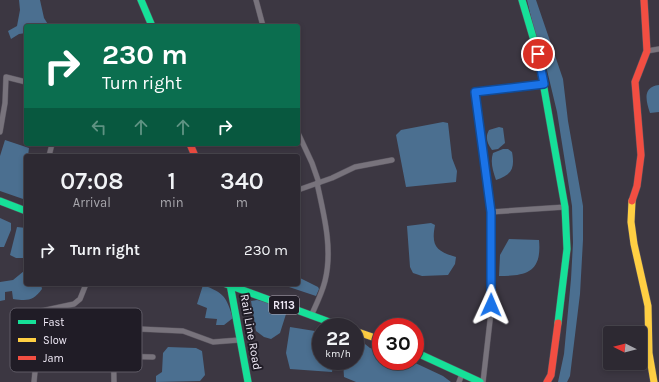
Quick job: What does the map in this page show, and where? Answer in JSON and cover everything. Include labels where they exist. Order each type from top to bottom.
[{"type":"street","points":[[141,0],[151,24]]},
{"type":"street","points":[[256,0],[263,24]]},
{"type":"street","points":[[522,0],[538,54],[565,207],[567,254],[551,375],[547,382]]},
{"type":"street","points":[[644,0],[647,51],[635,82],[641,154],[637,186],[632,200],[631,222],[634,244],[648,306],[649,353],[654,382]]},
{"type":"street","points":[[647,51],[659,49]]},
{"type":"street","points":[[0,132],[5,103],[6,77],[24,82]]},
{"type":"street","points":[[424,356],[481,382],[491,312],[491,212],[475,92],[544,84]]},
{"type":"street","points":[[300,137],[312,162],[318,183],[327,233],[327,266],[324,282],[311,316]]},
{"type":"street","points":[[300,189],[332,178],[355,167],[392,160]]},
{"type":"street","points":[[0,201],[24,211]]},
{"type":"street","points":[[491,212],[565,207]]},
{"type":"street","points":[[55,308],[74,304],[80,299],[85,286]]},
{"type":"street","name":"Rail Line Road","points":[[229,286],[248,382]]},
{"type":"street","name":"R113","points":[[232,286],[317,318]]},
{"type":"street","points":[[142,329],[183,330],[213,342],[239,340]]},
{"type":"street","points":[[142,357],[153,357]]},
{"type":"street","points":[[34,382],[35,372]]},
{"type":"street","points":[[113,372],[114,382]]},
{"type":"street","points":[[459,382],[462,374]]},
{"type":"water","points":[[19,0],[40,0],[44,18],[48,24],[24,24],[24,33],[19,34],[11,39],[8,31],[17,26],[20,10]]},
{"type":"water","points":[[527,0],[536,0],[563,79],[568,121],[583,206],[580,294],[570,376],[567,382],[558,382],[564,354],[571,279],[573,243],[572,206],[557,112],[546,66],[535,34]]},
{"type":"water","points":[[659,85],[659,112],[650,113],[647,104],[647,95],[650,89]]},
{"type":"water","points":[[443,122],[448,123],[452,158],[457,171],[456,182],[406,187],[396,135],[401,130]]},
{"type":"water","points":[[499,127],[503,128],[505,143],[498,149],[492,150],[487,140],[487,135],[489,130]]},
{"type":"water","points":[[5,140],[29,148],[28,154],[24,154],[24,199],[0,191],[0,156]]},
{"type":"water","points":[[503,149],[508,149],[512,152],[512,167],[506,176],[496,180],[492,166],[492,156],[493,153]]},
{"type":"water","points":[[0,218],[11,223],[11,230],[4,247],[0,247]]},
{"type":"water","points":[[431,223],[435,225],[434,238],[436,247],[456,257],[455,264],[448,275],[422,276],[413,273],[410,267],[407,226]]},
{"type":"water","points":[[17,227],[24,228],[24,258],[16,258],[10,255]]},
{"type":"water","points":[[509,239],[539,240],[538,259],[531,270],[525,273],[499,276],[500,255]]},
{"type":"water","points":[[24,271],[24,286],[41,286],[42,289],[36,296],[26,300],[13,299],[12,291],[5,292],[5,300],[0,301],[0,282],[13,280]]},
{"type":"water","points":[[300,278],[318,287],[319,289],[316,296],[289,287],[300,286]]},
{"type":"water","points":[[203,286],[216,290],[226,300],[233,318],[224,325],[216,325],[217,319],[205,318],[207,308],[197,304]]},
{"type":"water","points":[[257,300],[271,303],[286,314],[280,333],[271,339],[264,337],[256,331],[251,301]]},
{"type":"water","points":[[290,327],[312,331],[312,370],[332,370],[332,372],[290,369],[286,353]]},
{"type":"water","points":[[364,343],[372,349],[372,370],[424,370],[424,367],[443,376],[451,382],[356,382],[344,377],[344,370],[364,370]]},
{"type":"water","points":[[168,347],[196,348],[202,351],[205,375],[200,381],[156,382],[156,376],[162,372],[163,353]]},
{"type":"traffic: fast","points":[[141,0],[151,24]]},
{"type":"traffic: fast","points":[[522,0],[538,54],[565,207],[567,249],[558,323]]},
{"type":"traffic: fast","points":[[0,201],[24,210]]},
{"type":"traffic: fast","points":[[230,286],[248,382]]},
{"type":"traffic: fast","points":[[231,286],[319,318]]},
{"type":"traffic: fast","points":[[424,356],[480,382]]},
{"type":"traffic: slow","points":[[632,201],[631,222],[634,244],[648,306],[649,353],[654,382]]},
{"type":"traffic: slow","points":[[364,334],[372,337]]},
{"type":"traffic: jam","points":[[632,201],[637,186],[641,155],[635,82],[647,51],[644,0]]},
{"type":"traffic: jam","points":[[191,146],[194,154]]},
{"type":"traffic: jam","points":[[547,382],[551,375],[558,323]]},
{"type":"route","points":[[491,305],[491,212],[475,92],[544,84],[538,54]]}]
